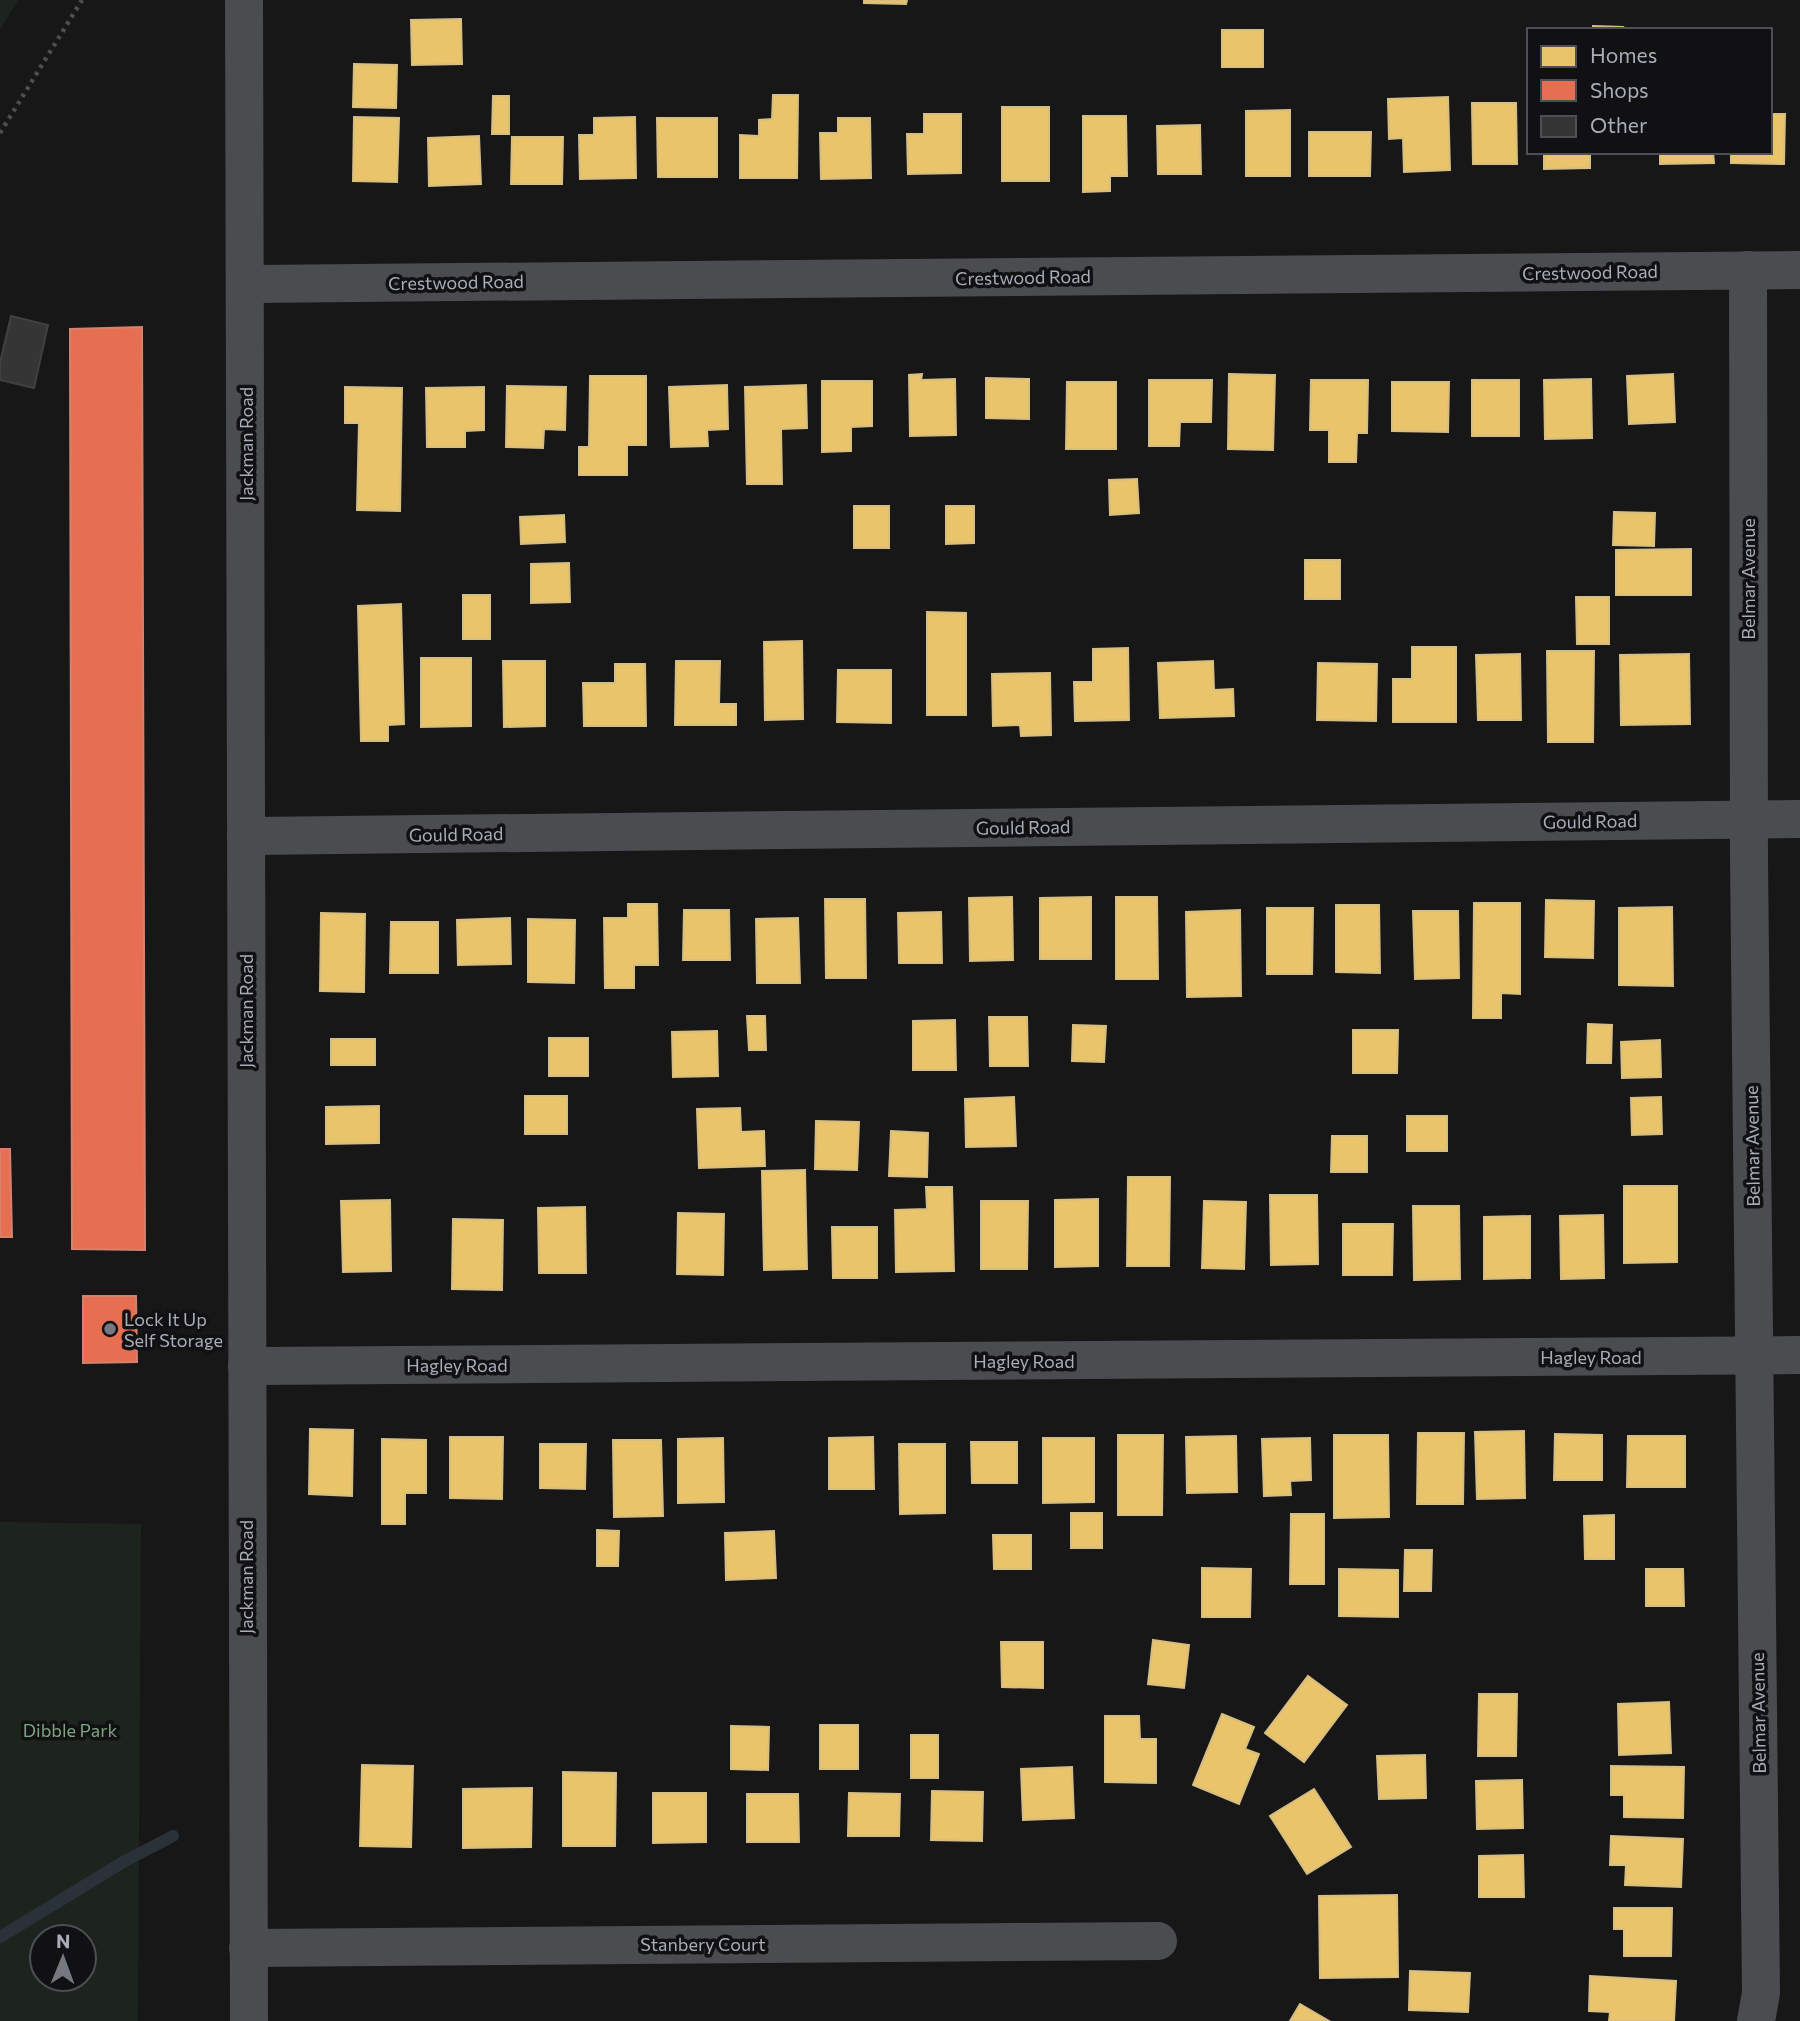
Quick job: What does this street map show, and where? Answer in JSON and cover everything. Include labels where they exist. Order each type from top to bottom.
[{"type":"street","name":"Jackman Road","points":[[244,0],[249,2021]]},
{"type":"street","name":"Belmar Avenue","points":[[1748,270],[1748,819],[1761,1993],[1756,2021]]},
{"type":"street","name":"Crestwood Road","points":[[246,284],[1800,270]]},
{"type":"street","name":"Gould Road","points":[[246,836],[1800,819]]},
{"type":"street","name":"Hagley Road","points":[[247,1366],[1800,1355]]},
{"type":"street","name":"Stanbery Court","points":[[248,1948],[1158,1941]]},
{"type":"path","points":[[0,133],[82,0]]},
{"type":"green space","points":[[0,0],[18,0],[0,30]]},
{"type":"green space","name":"Dibble Park","points":[[0,1522],[141,1524],[138,2021],[0,2021]]},
{"type":"building: Homes","points":[[864,0],[907,0],[906,4],[864,3]]},
{"type":"building: Homes","points":[[461,19],[462,64],[412,65],[411,20]]},
{"type":"building: Homes","points":[[1593,26],[1623,27],[1623,28]]},
{"type":"building: Homes","points":[[1222,30],[1263,30],[1263,67],[1222,67]]},
{"type":"building: Homes","points":[[354,64],[397,65],[396,108],[353,107]]},
{"type":"building: Homes","points":[[773,95],[798,95],[797,178],[740,178],[740,135],[759,136],[759,120],[772,119]]},
{"type":"building: Homes","points":[[493,96],[509,96],[509,134],[492,134]]},
{"type":"building: Homes","points":[[1448,97],[1450,170],[1404,172],[1403,138],[1389,139],[1388,99]]},
{"type":"building: Homes","points":[[1472,103],[1516,103],[1517,164],[1473,164]]},
{"type":"building: Homes","points":[[1002,107],[1049,107],[1049,181],[1002,181]]},
{"type":"building: Homes","points":[[1290,110],[1290,176],[1246,176],[1246,111]]},
{"type":"building: Homes","points":[[924,114],[961,114],[961,173],[908,174],[907,134],[924,134]]},
{"type":"building: Homes","points":[[1772,114],[1785,114],[1784,164],[1731,163],[1731,154],[1772,154]]},
{"type":"building: Homes","points":[[1083,116],[1126,116],[1127,176],[1110,176],[1110,191],[1083,192]]},
{"type":"building: Homes","points":[[354,117],[399,118],[397,182],[353,181]]},
{"type":"building: Homes","points":[[635,117],[636,178],[580,179],[579,135],[594,135],[594,118]]},
{"type":"building: Homes","points":[[657,118],[717,118],[717,177],[658,177]]},
{"type":"building: Homes","points":[[838,118],[870,118],[871,178],[821,179],[820,133],[838,133]]},
{"type":"building: Homes","points":[[1200,125],[1201,174],[1158,174],[1157,126]]},
{"type":"building: Homes","points":[[1309,132],[1371,132],[1370,176],[1309,176]]},
{"type":"building: Homes","points":[[479,136],[481,184],[429,186],[428,138]]},
{"type":"building: Homes","points":[[512,137],[563,137],[562,184],[511,184]]},
{"type":"building: Homes","points":[[1544,154],[1590,154],[1590,168],[1544,169]]},
{"type":"building: Homes","points":[[1660,154],[1713,154],[1714,163],[1660,164]]},
{"type":"building: Homes","points":[[922,374],[921,380],[955,379],[956,435],[910,436],[909,375]]},
{"type":"building: Homes","points":[[1229,374],[1275,375],[1273,450],[1228,449]]},
{"type":"building: Homes","points":[[1673,374],[1675,422],[1629,424],[1627,376]]},
{"type":"building: Homes","points":[[590,376],[646,376],[646,445],[627,445],[627,475],[579,475],[579,447],[589,447]]},
{"type":"building: Homes","points":[[986,378],[1029,379],[1029,419],[986,418]]},
{"type":"building: Homes","points":[[1591,379],[1592,438],[1545,439],[1544,380]]},
{"type":"building: Homes","points":[[1149,380],[1212,380],[1211,422],[1180,422],[1179,446],[1149,446]]},
{"type":"building: Homes","points":[[1311,380],[1368,380],[1367,433],[1357,433],[1356,462],[1329,462],[1329,430],[1310,430]]},
{"type":"building: Homes","points":[[1472,380],[1519,380],[1519,436],[1472,436]]},
{"type":"building: Homes","points":[[822,381],[872,381],[872,426],[851,427],[851,451],[822,452]]},
{"type":"building: Homes","points":[[1067,382],[1116,382],[1116,449],[1066,449]]},
{"type":"building: Homes","points":[[1392,382],[1449,382],[1448,432],[1392,431]]},
{"type":"building: Homes","points":[[727,385],[728,429],[707,430],[708,446],[671,447],[669,387]]},
{"type":"building: Homes","points":[[806,385],[807,428],[781,429],[782,484],[747,484],[745,387]]},
{"type":"building: Homes","points":[[507,386],[566,387],[565,430],[544,429],[543,448],[506,447]]},
{"type":"building: Homes","points":[[345,387],[402,388],[400,511],[357,510],[359,423],[345,423]]},
{"type":"building: Homes","points":[[484,387],[484,430],[465,431],[465,447],[427,447],[426,388]]},
{"type":"building: Homes","points":[[1137,479],[1139,513],[1110,515],[1109,480]]},
{"type":"building: Homes","points":[[854,506],[889,506],[889,548],[854,548]]},
{"type":"building: Homes","points":[[946,506],[974,506],[974,543],[946,544]]},
{"type":"building: Homes","points":[[1614,512],[1655,513],[1654,546],[1613,545]]},
{"type":"building: Homes","points":[[564,515],[565,542],[521,544],[520,517]]},
{"type":"building: Homes","points":[[1691,549],[1691,595],[1616,595],[1616,550]]},
{"type":"building: Homes","points":[[1305,560],[1340,560],[1340,599],[1305,599]]},
{"type":"building: Homes","points":[[569,563],[570,602],[531,603],[531,564]]},
{"type":"building: Homes","points":[[463,595],[490,595],[490,639],[463,639]]},
{"type":"building: Homes","points":[[1576,597],[1609,597],[1609,644],[1577,644]]},
{"type":"building: Homes","points":[[401,604],[404,724],[388,725],[388,741],[361,741],[358,606]]},
{"type":"building: Homes","points":[[927,612],[966,613],[966,715],[927,715]]},
{"type":"building: Homes","points":[[802,641],[803,719],[765,720],[764,642]]},
{"type":"building: Homes","points":[[1412,647],[1456,647],[1456,722],[1393,722],[1393,679],[1412,679]]},
{"type":"building: Homes","points":[[1128,648],[1129,720],[1075,721],[1074,682],[1093,682],[1093,649]]},
{"type":"building: Homes","points":[[1547,651],[1594,651],[1593,742],[1548,742]]},
{"type":"building: Homes","points":[[1520,654],[1521,720],[1478,720],[1476,655]]},
{"type":"building: Homes","points":[[1689,654],[1690,724],[1621,725],[1620,655]]},
{"type":"building: Homes","points":[[421,658],[471,658],[471,726],[421,727]]},
{"type":"building: Homes","points":[[503,661],[545,661],[545,726],[504,727]]},
{"type":"building: Homes","points":[[676,661],[720,661],[719,704],[736,704],[736,725],[675,725]]},
{"type":"building: Homes","points":[[1213,661],[1214,690],[1233,689],[1234,716],[1160,718],[1158,663]]},
{"type":"building: Homes","points":[[1318,663],[1377,664],[1376,721],[1317,720]]},
{"type":"building: Homes","points":[[615,664],[645,664],[646,726],[584,726],[583,683],[615,683]]},
{"type":"building: Homes","points":[[838,670],[891,670],[891,723],[837,722]]},
{"type":"building: Homes","points":[[1050,673],[1051,735],[1021,736],[1020,725],[993,726],[992,674]]},
{"type":"building: Homes","points":[[1012,897],[1013,960],[970,961],[969,898]]},
{"type":"building: Homes","points":[[1091,897],[1091,959],[1040,959],[1040,898]]},
{"type":"building: Homes","points":[[1116,897],[1157,897],[1158,979],[1116,979]]},
{"type":"building: Homes","points":[[825,899],[865,899],[866,978],[826,978]]},
{"type":"building: Homes","points":[[1546,900],[1594,901],[1593,958],[1545,957]]},
{"type":"building: Homes","points":[[1474,903],[1520,903],[1520,994],[1501,993],[1501,1018],[1473,1018]]},
{"type":"building: Homes","points":[[628,904],[657,904],[658,965],[634,965],[634,988],[605,988],[604,918],[628,918]]},
{"type":"building: Homes","points":[[1336,905],[1379,905],[1380,973],[1336,972]]},
{"type":"building: Homes","points":[[1672,907],[1673,986],[1619,985],[1619,908]]},
{"type":"building: Homes","points":[[1267,908],[1313,908],[1312,974],[1267,974]]},
{"type":"building: Homes","points":[[684,910],[729,910],[730,960],[683,960]]},
{"type":"building: Homes","points":[[1240,910],[1241,996],[1187,997],[1186,912]]},
{"type":"building: Homes","points":[[1413,911],[1458,911],[1459,978],[1415,979]]},
{"type":"building: Homes","points":[[941,912],[942,963],[899,963],[898,913]]},
{"type":"building: Homes","points":[[321,913],[365,914],[364,992],[320,991]]},
{"type":"building: Homes","points":[[510,918],[511,964],[458,965],[457,920]]},
{"type":"building: Homes","points":[[798,918],[800,983],[757,983],[756,919]]},
{"type":"building: Homes","points":[[528,919],[575,920],[574,983],[528,982]]},
{"type":"building: Homes","points":[[391,922],[438,922],[438,973],[390,973]]},
{"type":"building: Homes","points":[[747,1016],[765,1016],[766,1050],[749,1050]]},
{"type":"building: Homes","points":[[989,1017],[1027,1017],[1028,1066],[990,1066]]},
{"type":"building: Homes","points":[[955,1020],[956,1070],[913,1070],[913,1021]]},
{"type":"building: Homes","points":[[1588,1024],[1612,1025],[1611,1063],[1587,1063]]},
{"type":"building: Homes","points":[[1073,1025],[1106,1026],[1104,1062],[1072,1061]]},
{"type":"building: Homes","points":[[1353,1030],[1398,1030],[1397,1073],[1353,1073]]},
{"type":"building: Homes","points":[[717,1031],[718,1076],[673,1077],[672,1032]]},
{"type":"building: Homes","points":[[549,1038],[588,1038],[588,1076],[549,1076]]},
{"type":"building: Homes","points":[[331,1039],[375,1039],[375,1065],[331,1065]]},
{"type":"building: Homes","points":[[1660,1040],[1661,1077],[1622,1078],[1621,1042]]},
{"type":"building: Homes","points":[[525,1096],[567,1096],[567,1134],[525,1134]]},
{"type":"building: Homes","points":[[1014,1097],[1016,1146],[966,1147],[965,1099]]},
{"type":"building: Homes","points":[[1661,1097],[1662,1134],[1632,1135],[1631,1098]]},
{"type":"building: Homes","points":[[379,1106],[379,1143],[326,1144],[326,1107]]},
{"type":"building: Homes","points":[[740,1108],[741,1132],[764,1131],[765,1166],[699,1168],[697,1109]]},
{"type":"building: Homes","points":[[1407,1116],[1447,1116],[1447,1151],[1407,1151]]},
{"type":"building: Homes","points":[[816,1121],[859,1122],[857,1170],[815,1169]]},
{"type":"building: Homes","points":[[891,1131],[928,1133],[927,1177],[889,1176]]},
{"type":"building: Homes","points":[[1332,1136],[1367,1136],[1367,1172],[1331,1172]]},
{"type":"building: Homes","points":[[805,1170],[807,1269],[764,1270],[762,1171]]},
{"type":"building: Homes","points":[[1128,1177],[1170,1177],[1169,1266],[1127,1266]]},
{"type":"building: Homes","points":[[1624,1186],[1677,1186],[1677,1262],[1624,1263]]},
{"type":"building: Homes","points":[[926,1187],[952,1187],[954,1271],[896,1272],[895,1210],[927,1209]]},
{"type":"building: Homes","points":[[1270,1195],[1317,1195],[1318,1264],[1271,1265]]},
{"type":"building: Homes","points":[[1098,1199],[1098,1266],[1055,1267],[1055,1200]]},
{"type":"building: Homes","points":[[390,1200],[391,1271],[343,1272],[341,1201]]},
{"type":"building: Homes","points":[[981,1201],[1028,1201],[1027,1269],[981,1269]]},
{"type":"building: Homes","points":[[1204,1201],[1246,1202],[1244,1269],[1202,1268]]},
{"type":"building: Homes","points":[[1413,1206],[1459,1206],[1460,1279],[1414,1280]]},
{"type":"building: Homes","points":[[585,1207],[586,1273],[539,1273],[538,1208]]},
{"type":"building: Homes","points":[[678,1213],[724,1214],[723,1275],[677,1274]]},
{"type":"building: Homes","points":[[1603,1215],[1604,1278],[1561,1279],[1560,1216]]},
{"type":"building: Homes","points":[[1530,1216],[1530,1278],[1484,1279],[1484,1217]]},
{"type":"building: Homes","points":[[453,1219],[503,1220],[502,1290],[452,1289]]},
{"type":"building: Homes","points":[[1343,1224],[1393,1224],[1392,1275],[1343,1275]]},
{"type":"building: Homes","points":[[832,1227],[877,1227],[877,1278],[833,1278]]},
{"type":"building: Homes","points":[[310,1429],[353,1430],[352,1496],[309,1494]]},
{"type":"building: Homes","points":[[1524,1431],[1525,1498],[1477,1499],[1475,1432]]},
{"type":"building: Homes","points":[[1418,1433],[1464,1433],[1463,1504],[1417,1504]]},
{"type":"building: Homes","points":[[1555,1434],[1602,1435],[1602,1480],[1554,1480]]},
{"type":"building: Homes","points":[[1118,1435],[1163,1435],[1162,1515],[1118,1515]]},
{"type":"building: Homes","points":[[1334,1435],[1388,1435],[1389,1517],[1334,1518]]},
{"type":"building: Homes","points":[[1236,1436],[1237,1492],[1187,1493],[1186,1437]]},
{"type":"building: Homes","points":[[1628,1436],[1685,1436],[1685,1487],[1627,1487]]},
{"type":"building: Homes","points":[[450,1437],[503,1437],[502,1499],[450,1498]]},
{"type":"building: Homes","points":[[873,1437],[874,1489],[829,1489],[829,1438]]},
{"type":"building: Homes","points":[[723,1438],[724,1502],[678,1503],[678,1439]]},
{"type":"building: Homes","points":[[1043,1438],[1094,1438],[1094,1502],[1043,1503]]},
{"type":"building: Homes","points":[[1310,1438],[1311,1480],[1290,1481],[1291,1495],[1264,1496],[1262,1439]]},
{"type":"building: Homes","points":[[382,1439],[426,1440],[426,1493],[405,1493],[405,1524],[382,1524]]},
{"type":"building: Homes","points":[[613,1440],[661,1440],[663,1516],[614,1517]]},
{"type":"building: Homes","points":[[971,1442],[1017,1442],[1017,1483],[972,1483]]},
{"type":"building: Homes","points":[[540,1444],[586,1444],[585,1489],[540,1488]]},
{"type":"building: Homes","points":[[899,1444],[945,1444],[945,1513],[900,1514]]},
{"type":"building: Homes","points":[[1071,1513],[1102,1513],[1102,1548],[1071,1548]]},
{"type":"building: Homes","points":[[1291,1514],[1324,1514],[1324,1584],[1290,1584]]},
{"type":"building: Homes","points":[[1614,1515],[1614,1559],[1585,1559],[1584,1516]]},
{"type":"building: Homes","points":[[597,1530],[619,1531],[618,1566],[597,1566]]},
{"type":"building: Homes","points":[[774,1531],[776,1578],[726,1580],[725,1533]]},
{"type":"building: Homes","points":[[993,1535],[1031,1535],[1031,1569],[994,1569]]},
{"type":"building: Homes","points":[[1405,1550],[1432,1550],[1431,1591],[1404,1591]]},
{"type":"building: Homes","points":[[1202,1568],[1251,1569],[1250,1617],[1202,1617]]},
{"type":"building: Homes","points":[[1339,1569],[1398,1570],[1398,1617],[1339,1616]]},
{"type":"building: Homes","points":[[1646,1569],[1683,1569],[1684,1606],[1646,1606]]},
{"type":"building: Homes","points":[[1153,1640],[1189,1645],[1184,1688],[1148,1684]]},
{"type":"building: Homes","points":[[1001,1642],[1043,1642],[1043,1688],[1002,1687]]},
{"type":"building: Homes","points":[[1308,1676],[1347,1705],[1304,1762],[1265,1733]]},
{"type":"building: Homes","points":[[1479,1694],[1517,1694],[1516,1756],[1478,1756]]},
{"type":"building: Homes","points":[[1669,1702],[1671,1753],[1619,1755],[1618,1704]]},
{"type":"building: Homes","points":[[1222,1714],[1254,1727],[1245,1749],[1259,1754],[1239,1804],[1193,1785]]},
{"type":"building: Homes","points":[[1105,1716],[1139,1716],[1140,1739],[1156,1739],[1156,1783],[1105,1782]]},
{"type":"building: Homes","points":[[820,1725],[858,1725],[858,1769],[820,1769]]},
{"type":"building: Homes","points":[[731,1726],[769,1727],[768,1770],[731,1769]]},
{"type":"building: Homes","points":[[911,1735],[938,1735],[938,1778],[911,1778]]},
{"type":"building: Homes","points":[[1425,1755],[1426,1798],[1379,1799],[1377,1756]]},
{"type":"building: Homes","points":[[362,1765],[413,1766],[411,1847],[360,1846]]},
{"type":"building: Homes","points":[[1611,1766],[1684,1767],[1683,1818],[1624,1817],[1624,1795],[1611,1795]]},
{"type":"building: Homes","points":[[1072,1767],[1074,1818],[1023,1820],[1021,1769]]},
{"type":"building: Homes","points":[[563,1772],[616,1773],[615,1846],[563,1846]]},
{"type":"building: Homes","points":[[1522,1780],[1523,1828],[1477,1829],[1476,1781]]},
{"type":"building: Homes","points":[[532,1788],[531,1847],[463,1848],[463,1789]]},
{"type":"building: Homes","points":[[1314,1789],[1351,1847],[1307,1874],[1270,1816]]},
{"type":"building: Homes","points":[[932,1791],[983,1792],[982,1841],[931,1840]]},
{"type":"building: Homes","points":[[653,1793],[706,1793],[706,1842],[653,1843]]},
{"type":"building: Homes","points":[[849,1793],[900,1794],[899,1836],[848,1836]]},
{"type":"building: Homes","points":[[747,1794],[798,1794],[799,1842],[747,1842]]},
{"type":"building: Homes","points":[[1611,1836],[1683,1839],[1681,1887],[1625,1885],[1626,1865],[1610,1865]]},
{"type":"building: Homes","points":[[1523,1855],[1524,1897],[1479,1897],[1479,1856]]},
{"type":"building: Homes","points":[[1397,1895],[1398,1977],[1320,1978],[1319,1896]]},
{"type":"building: Homes","points":[[1614,1908],[1672,1908],[1671,1956],[1624,1956],[1624,1929],[1614,1929]]},
{"type":"building: Homes","points":[[1410,1971],[1470,1973],[1468,2012],[1409,2010]]},
{"type":"building: Homes","points":[[1590,1976],[1676,1981],[1674,2021],[1609,2021],[1610,2012],[1589,2011]]},
{"type":"building: Homes","points":[[1300,2004],[1329,2021],[1290,2021]]},
{"type":"building: Shops","points":[[142,327],[145,1250],[72,1249],[70,329]]},
{"type":"building: Shops","points":[[0,1149],[10,1149],[12,1237],[0,1237]]},
{"type":"building: Shops","name":"Lock It Up Self Storage","points":[[83,1296],[136,1296],[137,1362],[83,1363]]},
{"type":"building: Other","points":[[11,316],[48,325],[34,388],[0,380],[0,363]]},
{"type":"waterway","points":[[0,1937],[125,1861],[173,1836]]},
{"type":"place","name":"Lock It Up Self Storage","points":[[110,1329]]}]
